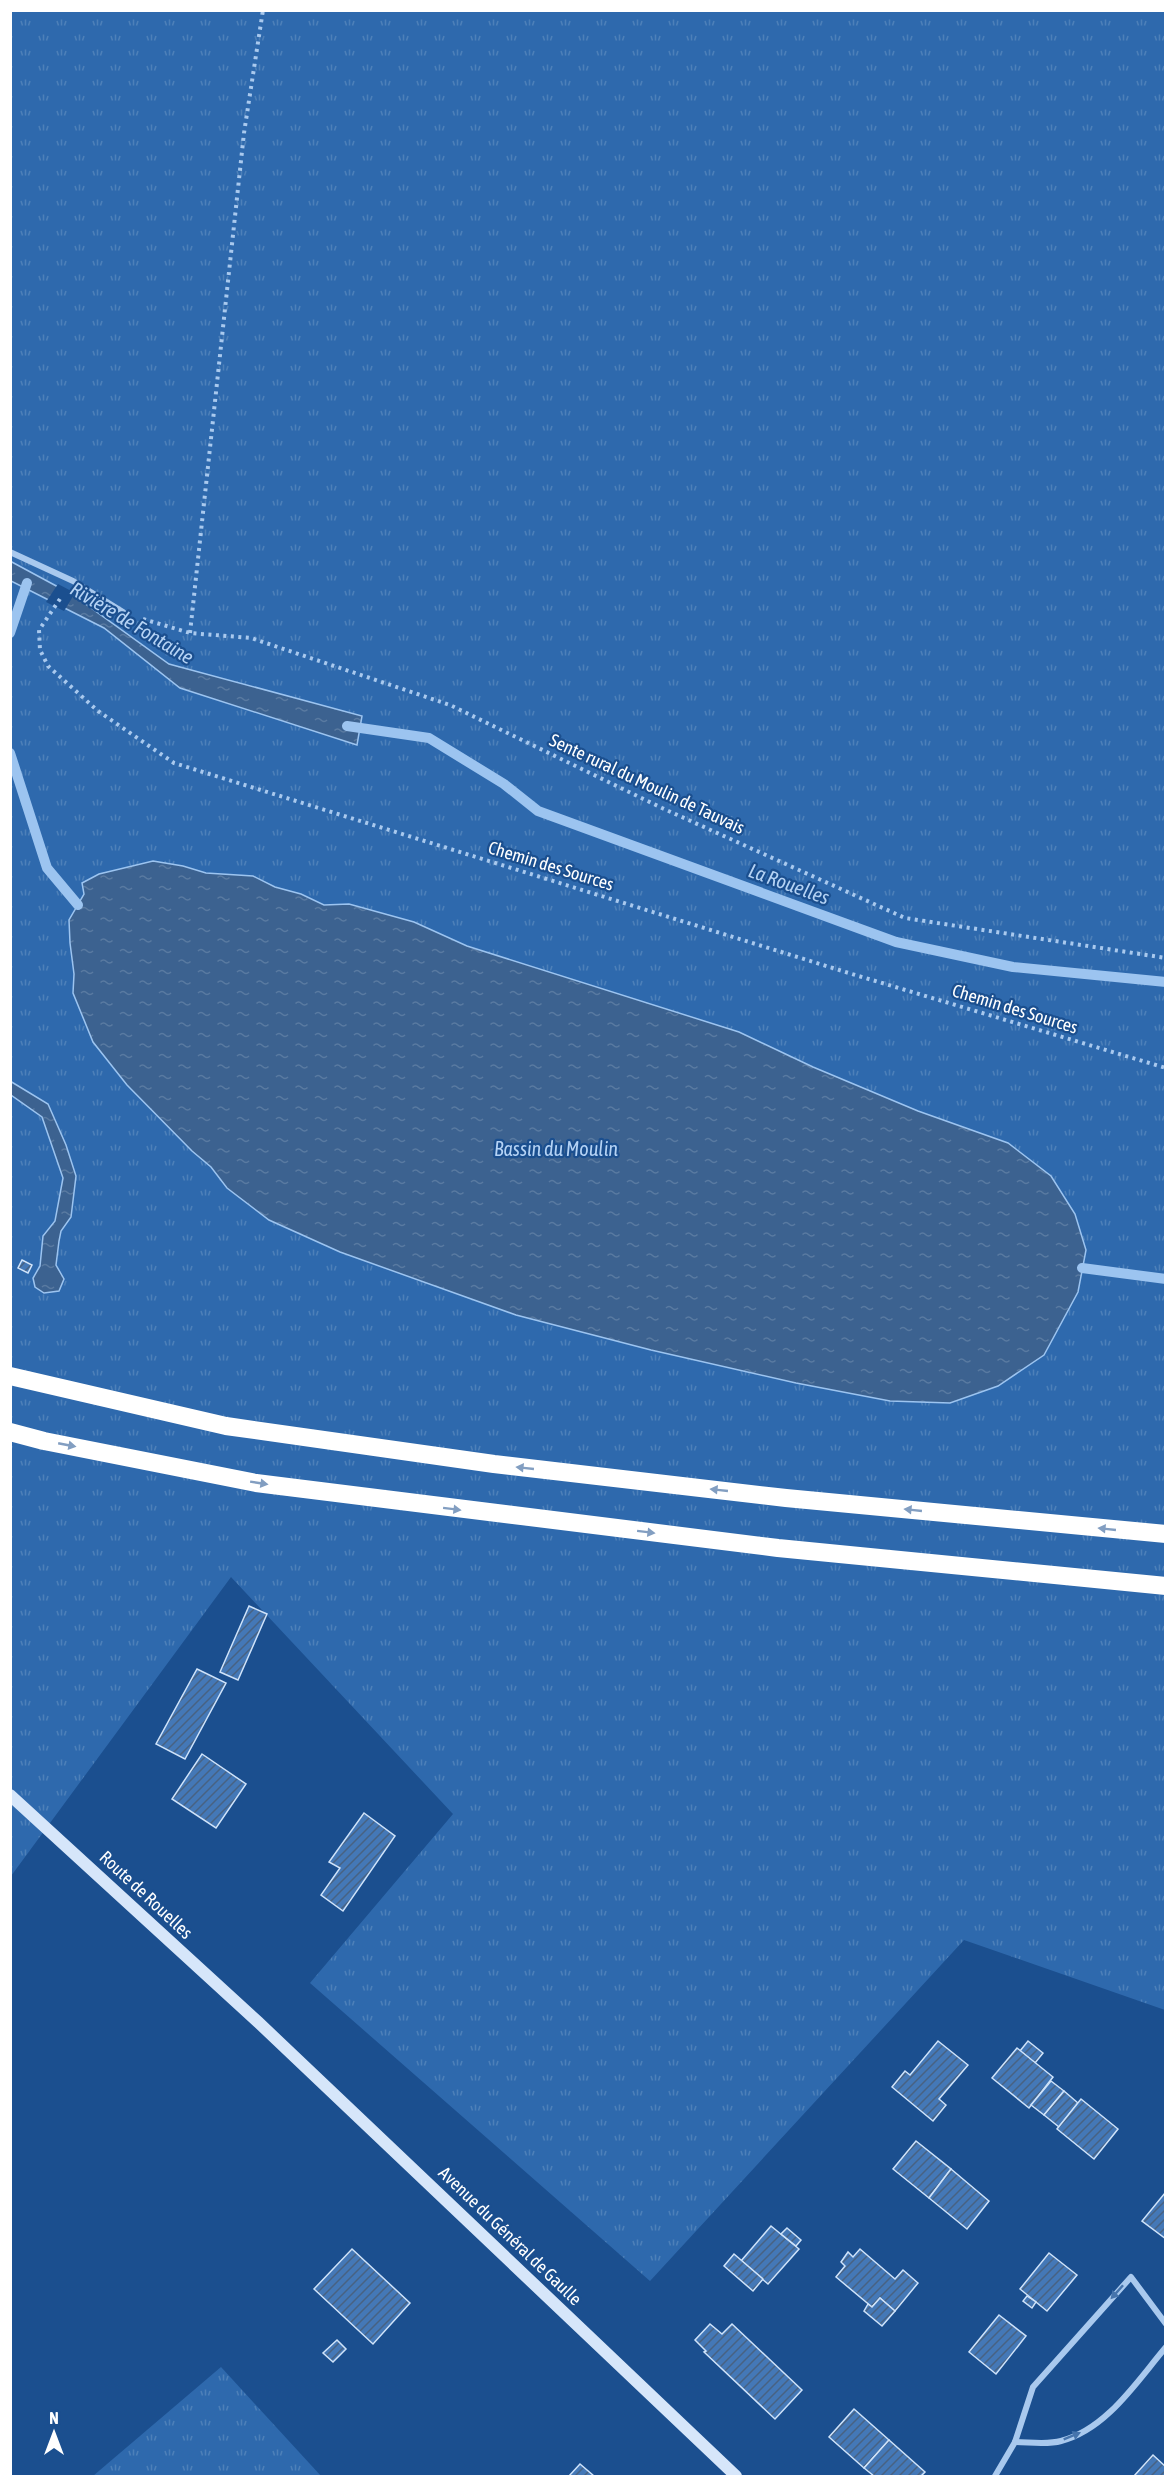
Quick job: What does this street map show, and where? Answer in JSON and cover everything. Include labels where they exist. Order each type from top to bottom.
[{"type":"highway","points":[[10,1376],[226,1426],[494,1464],[786,1498],[1166,1534]]},
{"type":"highway","points":[[10,1432],[44,1441],[256,1483],[778,1548],[1166,1586]]},
{"type":"street","points":[[10,552],[73,581],[123,612]]},
{"type":"street","name":"Route de Rouelles","points":[[10,1795],[258,2022]]},
{"type":"street","name":"Avenue du Général de Gaulle","points":[[258,2022],[736,2476]]},
{"type":"street","points":[[995,2476],[1015,2442],[1033,2387],[1131,2277],[1166,2324]]},
{"type":"street","points":[[1015,2442],[1059,2442],[1090,2429],[1124,2397],[1166,2347]]},
{"type":"path","points":[[190,633],[244,133],[263,10]]},
{"type":"path","name":"Chemin des Sources","points":[[73,581],[39,630],[40,650],[48,666],[98,711],[174,763],[841,971],[1166,1068]]},
{"type":"path","name":"Sente rural du Moulin de Tauvais","points":[[123,612],[190,633],[251,638],[450,705],[662,808],[905,918],[1166,958]]},
{"type":"green space","points":[[11,11],[1165,11],[1165,2010],[964,1940],[650,2281],[310,1983],[453,1814],[231,1577],[11,1876]]},
{"type":"green space","points":[[221,2367],[321,2476],[93,2476]]},
{"type":"water","points":[[10,561],[73,595],[169,664],[362,716],[357,745],[180,688],[104,628],[11,581]]},
{"type":"water","name":"Bassin du Moulin","points":[[153,861],[206,873],[253,876],[275,887],[301,894],[324,905],[349,904],[414,922],[467,946],[739,1032],[813,1067],[918,1111],[1008,1143],[1051,1176],[1075,1214],[1086,1250],[1078,1292],[1044,1355],[998,1386],[950,1403],[890,1401],[796,1383],[651,1350],[516,1315],[340,1252],[269,1220],[227,1188],[211,1167],[192,1151],[127,1085],[93,1042],[73,993],[74,974],[69,920],[84,894],[82,883],[99,874]]},
{"type":"water","points":[[10,1081],[48,1104],[66,1145],[76,1176],[71,1217],[61,1231],[59,1241],[56,1265],[64,1279],[59,1291],[44,1293],[35,1287],[33,1278],[40,1266],[43,1236],[55,1221],[63,1178],[42,1117],[11,1095]]},
{"type":"pier","points":[[58,584],[75,593],[64,611],[46,602]]},
{"type":"building","points":[[22,1260],[32,1265],[28,1273],[18,1268]]},
{"type":"building","points":[[249,1606],[267,1614],[238,1680],[220,1672]]},
{"type":"building","points":[[197,1669],[226,1683],[185,1759],[156,1744]]},
{"type":"building","points":[[202,1754],[246,1784],[216,1828],[172,1799]]},
{"type":"building","points":[[364,1813],[395,1836],[343,1911],[321,1895],[340,1868],[329,1862]]},
{"type":"building","points":[[938,2041],[968,2065],[939,2099],[946,2105],[933,2121],[892,2087],[905,2071],[910,2075]]},
{"type":"building","points":[[1028,2041],[1043,2053],[1035,2063],[1020,2051]]},
{"type":"building","points":[[1017,2048],[1053,2077],[1029,2108],[992,2078]]},
{"type":"building","points":[[1051,2081],[1064,2091],[1044,2115],[1031,2105]]},
{"type":"building","points":[[1064,2091],[1078,2103],[1059,2127],[1044,2115]]},
{"type":"building","points":[[1081,2099],[1118,2129],[1094,2159],[1057,2129]]},
{"type":"building","points":[[916,2141],[951,2169],[929,2198],[893,2169]]},
{"type":"building","points":[[951,2169],[989,2201],[967,2229],[929,2198]]},
{"type":"building","points":[[1166,2193],[1166,2239],[1142,2221]]},
{"type":"building","points":[[771,2226],[799,2249],[768,2284],[741,2261]]},
{"type":"building","points":[[787,2228],[801,2240],[796,2246],[781,2234]]},
{"type":"building","points":[[352,2249],[410,2303],[373,2344],[314,2289]]},
{"type":"building","points":[[860,2249],[895,2279],[903,2270],[918,2283],[895,2311],[880,2298],[872,2307],[836,2277],[845,2266],[841,2262],[848,2252],[853,2257]]},
{"type":"building","points":[[1049,2253],[1077,2275],[1047,2311],[1020,2289]]},
{"type":"building","points":[[734,2254],[763,2279],[753,2291],[724,2266]]},
{"type":"building","points":[[1027,2296],[1036,2302],[1032,2308],[1023,2301]]},
{"type":"building","points":[[880,2298],[895,2311],[882,2326],[864,2311],[868,2304],[872,2307]]},
{"type":"building","points":[[999,2315],[1026,2336],[996,2374],[969,2352]]},
{"type":"building","points":[[710,2324],[722,2334],[732,2324],[802,2390],[775,2419],[704,2352],[706,2351],[695,2340]]},
{"type":"building","points":[[337,2340],[346,2349],[333,2362],[323,2353]]},
{"type":"building","points":[[854,2409],[889,2440],[864,2468],[829,2437]]},
{"type":"building","points":[[889,2440],[925,2472],[921,2476],[874,2476],[864,2468]]},
{"type":"building","points":[[1153,2455],[1166,2467],[1166,2476],[1134,2476]]},
{"type":"building","points":[[580,2464],[594,2476],[569,2476]]},
{"type":"waterway","name":"Rivière de Fontaine","points":[[10,633],[27,583]]},
{"type":"waterway","name":"La Rouelles","points":[[347,726],[429,738],[504,784],[538,811],[896,942],[1013,967],[1166,982]]},
{"type":"waterway","name":"Rivière de Fontaine","points":[[10,753],[47,868],[78,905]]},
{"type":"waterway","points":[[1082,1268],[1166,1279]]}]
